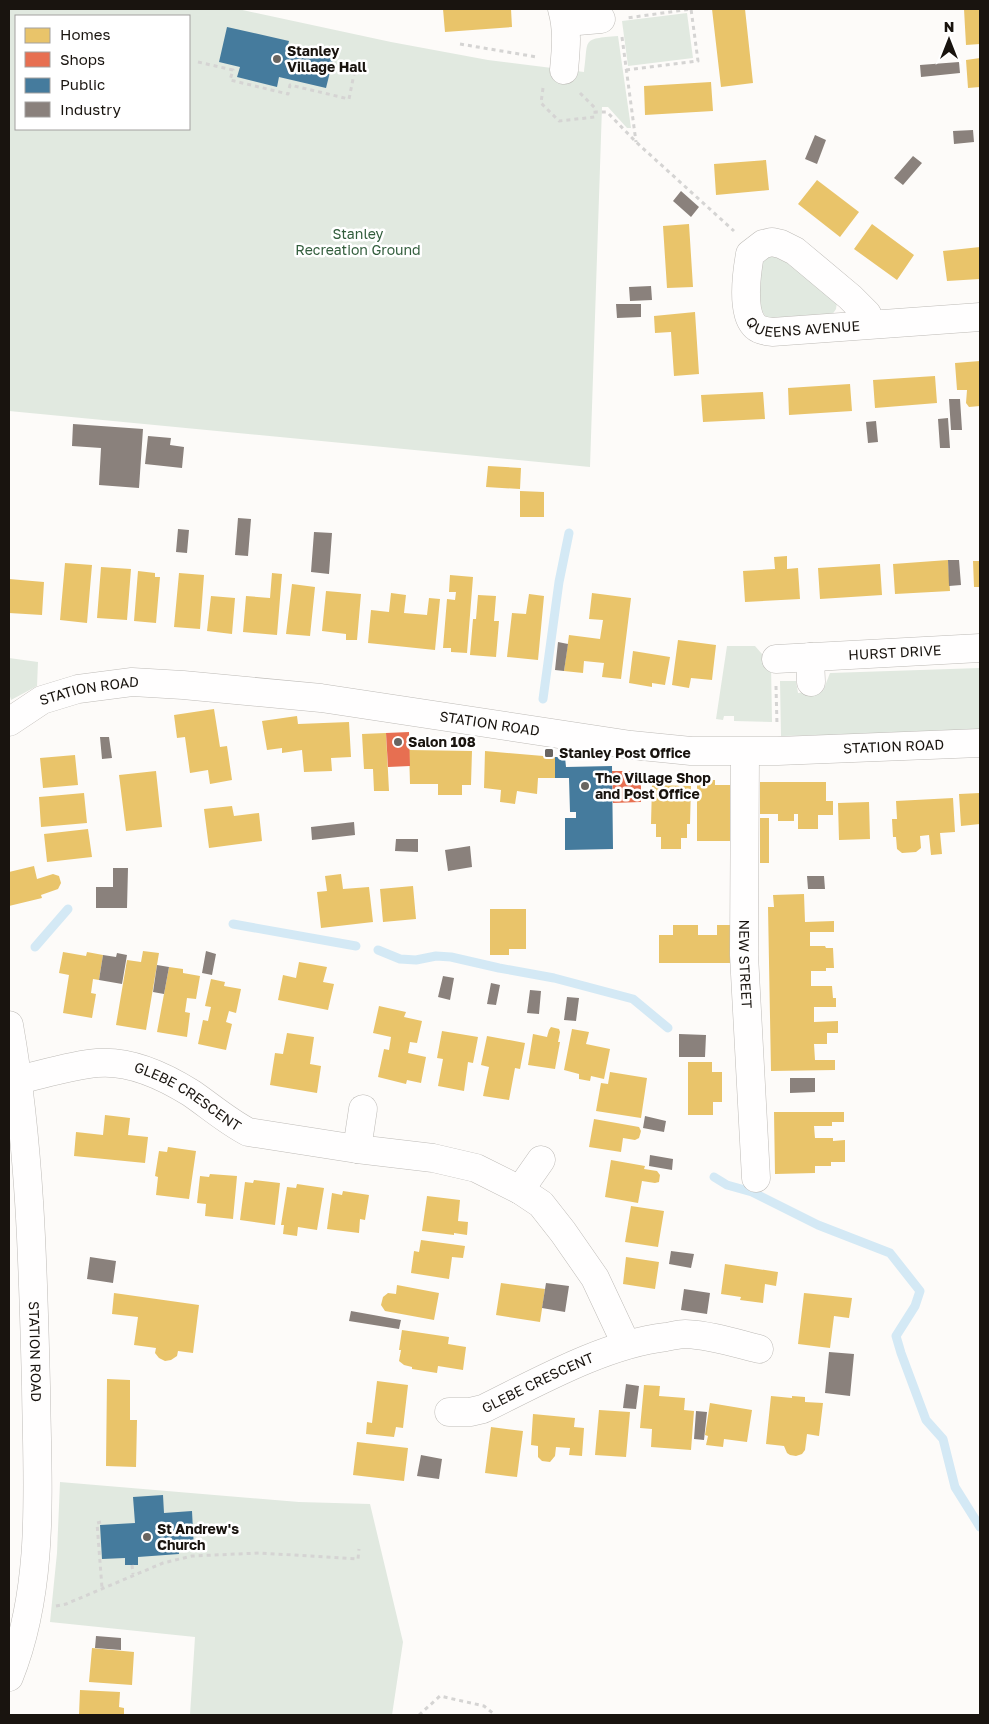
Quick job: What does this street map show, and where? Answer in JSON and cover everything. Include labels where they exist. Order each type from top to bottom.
[{"type":"street","points":[[562,82],[567,38],[564,15],[610,19]]},
{"type":"street","name":"QUEENS AVENUE","points":[[872,324],[867,314],[850,297],[795,251],[772,242],[763,244],[750,254],[746,280],[748,316],[754,325],[762,331],[772,332],[980,317]]},
{"type":"street","name":"HURST DRIVE","points":[[776,659],[810,670],[980,648]]},
{"type":"street","name":"STATION ROAD","points":[[9,722],[42,700],[78,689],[132,682],[321,698],[631,745],[691,751],[745,752],[980,742]]},
{"type":"street","name":"NEW STREET","points":[[745,752],[744,955],[756,1178]]},
{"type":"street","name":"STATION ROAD","points":[[9,1025],[18,1080],[28,1167],[35,1373],[37,1524],[29,1604],[18,1655],[9,1677]]},
{"type":"street","name":"GLEBE CRESCENT","points":[[18,1080],[97,1063],[134,1067],[170,1081],[192,1094],[232,1124],[248,1132],[357,1149],[433,1158],[476,1168],[520,1190],[540,1204],[563,1232],[595,1278],[626,1344]]},
{"type":"street","points":[[357,1149],[363,1109]]},
{"type":"street","points":[[520,1190],[541,1160]]},
{"type":"street","name":"GLEBE CRESCENT","points":[[449,1412],[470,1412],[483,1409],[538,1382],[626,1344],[651,1338],[684,1334],[759,1349]]},
{"type":"path","points":[[626,70],[698,61],[691,9],[610,19],[626,70],[636,142]]},
{"type":"path","points":[[460,44],[539,57]]},
{"type":"path","points":[[198,62],[233,70],[230,80],[288,94],[292,80]]},
{"type":"path","points":[[290,85],[349,99],[354,74]]},
{"type":"path","points":[[562,82],[595,108],[595,112],[595,117],[559,121],[541,103],[562,82]]},
{"type":"path","points":[[595,112],[607,112],[636,142],[755,250]]},
{"type":"path","points":[[776,694],[776,703]]},
{"type":"path","points":[[101,1522],[97,1523],[102,1588]]},
{"type":"path","points":[[29,1604],[52,1606],[66,1604],[133,1574],[163,1563],[192,1556],[260,1553],[358,1559],[359,1549]]},
{"type":"path","points":[[132,1565],[133,1574]]},
{"type":"path","points":[[419,1715],[440,1696],[484,1706],[495,1715]]},
{"type":"green space","name":"Stanley Recreation Ground","points":[[9,9],[238,9],[391,42],[488,60],[584,72],[589,43],[597,38],[618,36],[631,128],[627,128],[608,107],[602,107],[590,467],[9,411]]},
{"type":"green space","points":[[687,13],[693,58],[628,66],[622,21]]},
{"type":"green space","points":[[763,255],[783,256],[837,302],[836,309],[832,315],[777,321],[766,317],[758,305],[758,267]]},
{"type":"green space","points":[[727,646],[755,646],[771,664],[772,722],[734,721],[734,716],[724,716],[723,720],[716,719]]},
{"type":"green space","points":[[9,658],[38,662],[37,686],[11,700],[9,693]]},
{"type":"green space","points":[[980,668],[980,729],[894,734],[781,736],[780,681],[796,681],[798,693],[823,691],[830,673]]},
{"type":"green space","points":[[60,1482],[299,1502],[370,1504],[403,1642],[392,1715],[190,1715],[195,1637],[50,1622],[57,1553]]},
{"type":"building: Homes","points":[[443,9],[511,9],[512,27],[445,32]]},
{"type":"building: Homes","points":[[712,9],[745,9],[753,83],[721,87]]},
{"type":"building: Homes","points":[[964,9],[980,9],[980,44],[966,45]]},
{"type":"building: Homes","points":[[980,58],[980,87],[968,88],[966,60]]},
{"type":"building: Homes","points":[[711,82],[713,111],[645,115],[644,86]]},
{"type":"building: Homes","points":[[766,160],[769,190],[716,195],[714,164]]},
{"type":"building: Homes","points":[[817,180],[859,212],[840,237],[798,204]]},
{"type":"building: Homes","points":[[689,224],[693,287],[667,288],[663,226]]},
{"type":"building: Homes","points":[[872,224],[914,255],[897,280],[854,249]]},
{"type":"building: Homes","points":[[980,247],[980,279],[947,281],[943,251]]},
{"type":"building: Homes","points":[[695,312],[699,374],[674,376],[671,332],[655,333],[654,316]]},
{"type":"building: Homes","points":[[980,361],[980,406],[969,407],[966,403],[967,390],[957,390],[955,363]]},
{"type":"building: Homes","points":[[935,376],[937,403],[875,408],[873,380]]},
{"type":"building: Homes","points":[[850,384],[852,411],[789,415],[788,388]]},
{"type":"building: Homes","points":[[763,392],[765,419],[703,422],[701,395]]},
{"type":"building: Homes","points":[[488,466],[521,468],[520,489],[486,487]]},
{"type":"building: Homes","points":[[520,491],[544,492],[544,517],[520,517]]},
{"type":"building: Homes","points":[[787,556],[787,569],[798,568],[800,599],[745,602],[743,571],[775,569],[774,557]]},
{"type":"building: Homes","points":[[948,560],[950,591],[895,594],[893,564]]},
{"type":"building: Homes","points":[[973,561],[980,561],[980,587],[974,587]]},
{"type":"building: Homes","points":[[65,563],[92,565],[87,623],[60,620]]},
{"type":"building: Homes","points":[[880,564],[882,595],[820,599],[818,568]]},
{"type":"building: Homes","points":[[101,567],[131,569],[127,620],[97,618]]},
{"type":"building: Homes","points":[[138,571],[155,573],[155,577],[160,577],[156,623],[134,621]]},
{"type":"building: Homes","points":[[179,573],[204,575],[200,629],[174,627]]},
{"type":"building: Homes","points":[[272,573],[282,574],[277,635],[243,632],[246,596],[270,598]]},
{"type":"building: Homes","points":[[450,575],[473,577],[467,653],[451,652],[451,648],[443,648],[447,599],[455,600],[456,592],[449,592]]},
{"type":"building: Homes","points":[[9,579],[44,582],[42,615],[9,613]]},
{"type":"building: Homes","points":[[292,584],[315,587],[310,636],[286,634]]},
{"type":"building: Homes","points":[[326,591],[361,594],[357,640],[346,640],[346,634],[322,631]]},
{"type":"building: Homes","points":[[391,593],[406,595],[404,613],[427,615],[429,598],[440,599],[435,650],[368,643],[371,610],[389,612]]},
{"type":"building: Homes","points":[[592,593],[631,598],[621,679],[602,677],[604,663],[584,661],[583,673],[564,671],[569,635],[600,639],[603,620],[589,619]]},
{"type":"building: Homes","points":[[529,594],[544,596],[538,660],[507,657],[512,613],[526,614]]},
{"type":"building: Homes","points":[[478,595],[496,596],[494,621],[499,621],[496,657],[470,655],[473,619],[476,619]]},
{"type":"building: Homes","points":[[211,596],[235,598],[232,634],[207,631]]},
{"type":"building: Homes","points":[[678,640],[716,645],[712,680],[691,678],[689,688],[672,685]]},
{"type":"building: Homes","points":[[633,651],[670,657],[665,685],[652,683],[652,687],[629,683]]},
{"type":"building: Homes","points":[[214,709],[220,747],[227,746],[232,780],[210,784],[208,770],[190,773],[185,737],[177,738],[174,715]]},
{"type":"building: Homes","points":[[297,716],[298,724],[349,722],[351,757],[331,758],[332,771],[304,772],[302,750],[282,753],[282,748],[267,750],[262,721]]},
{"type":"building: Homes","points":[[386,733],[389,791],[374,791],[373,769],[364,769],[362,734]]},
{"type":"building: Homes","points":[[409,750],[472,751],[471,785],[462,785],[462,795],[438,795],[438,784],[410,784]]},
{"type":"building: Homes","points":[[485,751],[555,757],[555,778],[538,778],[537,794],[517,791],[515,804],[500,802],[501,790],[484,788]]},
{"type":"building: Homes","points":[[75,755],[78,785],[43,788],[40,758]]},
{"type":"building: Homes","points":[[156,771],[162,827],[126,831],[119,775]]},
{"type":"building: Homes","points":[[697,780],[715,780],[715,785],[730,785],[730,841],[697,841]]},
{"type":"building: Homes","points":[[760,782],[826,782],[826,801],[833,801],[833,815],[818,815],[818,829],[798,829],[798,814],[794,814],[794,821],[778,821],[778,814],[760,814]]},
{"type":"building: Homes","points":[[652,785],[691,786],[690,824],[687,824],[687,838],[681,838],[681,849],[661,849],[661,837],[656,837],[656,824],[651,824]]},
{"type":"building: Homes","points":[[84,793],[87,823],[41,827],[39,797]]},
{"type":"building: Homes","points":[[980,793],[980,824],[961,826],[959,794]]},
{"type":"building: Homes","points":[[953,798],[955,832],[940,833],[942,854],[931,855],[929,835],[920,836],[921,848],[916,852],[902,853],[897,849],[896,837],[893,837],[892,819],[897,819],[896,801]]},
{"type":"building: Homes","points":[[869,802],[870,839],[839,840],[838,803]]},
{"type":"building: Homes","points":[[232,806],[234,816],[259,813],[262,841],[209,848],[204,809]]},
{"type":"building: Homes","points":[[760,818],[769,818],[769,863],[760,863]]},
{"type":"building: Homes","points":[[88,829],[92,857],[47,862],[44,834]]},
{"type":"building: Homes","points":[[34,866],[37,879],[53,874],[59,876],[61,883],[58,889],[41,895],[42,898],[9,906],[9,872]]},
{"type":"building: Homes","points":[[341,874],[343,889],[369,887],[373,922],[321,928],[317,892],[327,891],[325,876]]},
{"type":"building: Homes","points":[[413,886],[416,919],[383,922],[380,889]]},
{"type":"building: Homes","points":[[804,894],[805,922],[834,921],[834,932],[810,932],[810,946],[833,948],[834,968],[826,968],[826,971],[811,971],[811,986],[832,986],[833,998],[836,998],[836,1007],[814,1007],[814,1022],[838,1021],[838,1033],[827,1033],[827,1044],[814,1044],[815,1060],[835,1060],[835,1070],[771,1071],[768,907],[774,907],[773,895]]},
{"type":"building: Homes","points":[[490,909],[526,909],[526,949],[509,949],[509,955],[490,955]]},
{"type":"building: Homes","points":[[673,925],[698,925],[698,935],[717,935],[717,925],[734,925],[733,963],[659,963],[659,935],[673,935]]},
{"type":"building: Homes","points":[[143,951],[159,953],[146,1030],[116,1025],[127,960],[141,962]]},
{"type":"building: Homes","points":[[63,952],[86,956],[87,952],[103,955],[99,980],[93,979],[91,993],[96,994],[92,1018],[63,1013],[69,975],[59,973]]},
{"type":"building: Homes","points":[[299,962],[327,967],[323,982],[334,984],[328,1010],[278,1000],[283,975],[296,978]]},
{"type":"building: Homes","points":[[169,967],[183,969],[183,973],[200,976],[196,999],[187,998],[185,1012],[190,1013],[187,1037],[157,1032]]},
{"type":"building: Homes","points":[[211,979],[225,982],[224,986],[241,989],[236,1013],[229,1011],[226,1022],[232,1024],[226,1050],[198,1044],[203,1020],[208,1021],[211,1007],[205,1006]]},
{"type":"building: Homes","points":[[379,1006],[406,1012],[404,1017],[422,1021],[417,1043],[410,1042],[408,1053],[426,1057],[421,1083],[407,1080],[406,1084],[378,1077],[384,1049],[389,1050],[391,1037],[373,1033]]},
{"type":"building: Homes","points":[[551,1027],[559,1029],[560,1032],[555,1069],[528,1065],[533,1034],[547,1037]]},
{"type":"building: Homes","points":[[572,1029],[589,1032],[586,1044],[610,1049],[604,1079],[591,1076],[590,1081],[579,1079],[579,1074],[564,1070]]},
{"type":"building: Homes","points":[[442,1031],[478,1037],[473,1063],[468,1062],[464,1091],[438,1086],[443,1059],[437,1058]]},
{"type":"building: Homes","points":[[287,1033],[314,1037],[310,1064],[321,1066],[317,1093],[270,1085],[275,1053],[283,1054]]},
{"type":"building: Homes","points":[[487,1036],[525,1043],[520,1069],[515,1068],[509,1100],[483,1096],[489,1067],[481,1065]]},
{"type":"building: Homes","points":[[688,1062],[712,1062],[712,1072],[722,1072],[722,1102],[713,1102],[713,1115],[688,1115]]},
{"type":"building: Homes","points":[[610,1072],[647,1078],[641,1118],[596,1111],[601,1083],[608,1084]]},
{"type":"building: Homes","points":[[774,1112],[844,1112],[844,1122],[832,1122],[832,1126],[814,1126],[815,1138],[833,1138],[833,1141],[845,1140],[845,1162],[831,1162],[831,1166],[815,1166],[815,1173],[775,1174]]},
{"type":"building: Homes","points":[[105,1115],[130,1118],[128,1135],[148,1137],[145,1163],[74,1156],[76,1132],[103,1135]]},
{"type":"building: Homes","points":[[594,1119],[639,1127],[641,1131],[639,1138],[635,1140],[623,1138],[621,1152],[589,1147]]},
{"type":"building: Homes","points":[[168,1147],[196,1151],[189,1199],[156,1195],[158,1177],[155,1176],[159,1151],[167,1152]]},
{"type":"building: Homes","points":[[611,1160],[645,1166],[644,1169],[657,1171],[660,1175],[659,1182],[642,1181],[638,1203],[605,1197]]},
{"type":"building: Homes","points":[[210,1174],[237,1176],[233,1219],[205,1216],[206,1204],[197,1203],[200,1176],[209,1177]]},
{"type":"building: Homes","points":[[254,1180],[280,1183],[275,1225],[240,1220],[245,1182],[253,1183]]},
{"type":"building: Homes","points":[[297,1184],[324,1188],[317,1230],[298,1227],[297,1236],[283,1234],[284,1225],[281,1225],[287,1187],[296,1188]]},
{"type":"building: Homes","points":[[343,1191],[369,1195],[365,1220],[360,1219],[359,1233],[327,1229],[332,1193],[342,1195]]},
{"type":"building: Homes","points":[[427,1196],[460,1200],[458,1221],[468,1222],[467,1235],[422,1231]]},
{"type":"building: Homes","points":[[631,1206],[664,1211],[658,1247],[625,1242]]},
{"type":"building: Homes","points":[[421,1240],[465,1246],[463,1258],[452,1257],[449,1279],[411,1273],[414,1251],[419,1252]]},
{"type":"building: Homes","points":[[626,1257],[659,1262],[655,1289],[623,1284]]},
{"type":"building: Homes","points":[[725,1264],[778,1272],[776,1286],[765,1284],[763,1303],[740,1300],[741,1297],[721,1294]]},
{"type":"building: Homes","points":[[501,1283],[545,1289],[540,1322],[496,1315]]},
{"type":"building: Homes","points":[[397,1285],[439,1293],[434,1320],[385,1311],[381,1305],[383,1297],[388,1293],[396,1294]]},
{"type":"building: Homes","points":[[114,1293],[199,1305],[193,1353],[178,1351],[177,1356],[165,1361],[155,1353],[156,1348],[134,1345],[138,1317],[112,1314]]},
{"type":"building: Homes","points":[[804,1293],[852,1298],[849,1318],[834,1316],[830,1348],[798,1344]]},
{"type":"building: Homes","points":[[402,1330],[449,1337],[448,1344],[466,1347],[463,1370],[438,1366],[437,1373],[412,1369],[412,1367],[404,1365],[399,1361]]},
{"type":"building: Homes","points":[[107,1379],[130,1380],[130,1420],[137,1420],[136,1467],[106,1466]]},
{"type":"building: Homes","points":[[377,1381],[408,1385],[403,1428],[396,1427],[394,1437],[366,1434],[367,1422],[372,1423]]},
{"type":"building: Homes","points":[[644,1385],[660,1386],[659,1396],[685,1398],[684,1410],[694,1411],[691,1450],[651,1447],[652,1429],[640,1428]]},
{"type":"building: Homes","points":[[771,1396],[805,1397],[805,1402],[823,1403],[819,1436],[807,1434],[805,1450],[802,1454],[790,1455],[784,1446],[766,1444]]},
{"type":"building: Homes","points":[[710,1403],[752,1410],[747,1442],[724,1439],[723,1447],[706,1445],[708,1436],[705,1435]]},
{"type":"building: Homes","points":[[599,1410],[630,1412],[626,1457],[595,1455]]},
{"type":"building: Homes","points":[[533,1414],[575,1418],[574,1427],[584,1428],[582,1456],[569,1455],[570,1448],[556,1447],[555,1456],[550,1462],[542,1461],[538,1457],[538,1446],[531,1445]]},
{"type":"building: Homes","points":[[491,1427],[523,1431],[517,1477],[485,1473]]},
{"type":"building: Homes","points":[[357,1442],[408,1448],[404,1481],[353,1475]]},
{"type":"building: Homes","points":[[92,1648],[134,1652],[132,1685],[89,1682]]},
{"type":"building: Homes","points":[[80,1690],[120,1692],[119,1707],[124,1708],[124,1715],[79,1715]]},
{"type":"building: Shops","name":"Salon 108","points":[[409,732],[410,766],[388,767],[386,733]]},
{"type":"building: Shops","points":[[612,771],[641,771],[641,802],[613,803]]},
{"type":"building: Public","name":"Stanley Village Hall","points":[[227,27],[289,41],[288,45],[334,56],[326,88],[279,77],[277,87],[237,77],[240,67],[219,62]]},
{"type":"building: Public","points":[[555,757],[565,757],[566,767],[612,766],[613,849],[565,850],[565,818],[576,818],[576,812],[570,812],[569,778],[555,778]]},
{"type":"building: Public","name":"St Andrew's Church","points":[[163,1495],[164,1513],[192,1511],[194,1549],[179,1550],[179,1554],[138,1557],[138,1565],[125,1565],[125,1558],[102,1559],[100,1525],[135,1523],[133,1497]]},
{"type":"building: Industry","points":[[959,62],[960,73],[921,77],[920,65]]},
{"type":"building: Industry","points":[[973,130],[974,142],[954,144],[953,131]]},
{"type":"building: Industry","points":[[815,135],[826,140],[817,164],[805,159]]},
{"type":"building: Industry","points":[[913,156],[922,163],[903,185],[894,178]]},
{"type":"building: Industry","points":[[681,191],[699,207],[691,217],[673,201]]},
{"type":"building: Industry","points":[[651,286],[652,300],[630,301],[629,287]]},
{"type":"building: Industry","points":[[616,304],[641,304],[641,317],[617,318]]},
{"type":"building: Industry","points":[[949,399],[960,399],[962,430],[951,430]]},
{"type":"building: Industry","points":[[948,418],[950,448],[940,448],[938,419]]},
{"type":"building: Industry","points":[[876,421],[878,442],[868,443],[866,422]]},
{"type":"building: Industry","points":[[73,424],[143,429],[139,488],[99,485],[101,448],[72,446]]},
{"type":"building: Industry","points":[[148,436],[171,438],[170,445],[184,447],[182,468],[145,464]]},
{"type":"building: Industry","points":[[238,518],[251,519],[248,556],[235,555]]},
{"type":"building: Industry","points":[[178,529],[189,530],[187,553],[176,552]]},
{"type":"building: Industry","points":[[314,532],[332,533],[329,574],[311,572]]},
{"type":"building: Industry","points":[[948,560],[959,560],[961,585],[949,586]]},
{"type":"building: Industry","points":[[558,642],[568,644],[564,671],[555,670]]},
{"type":"building: Industry","points":[[100,737],[109,737],[112,758],[102,759]]},
{"type":"building: Industry","points":[[354,822],[355,835],[312,840],[311,827]]},
{"type":"building: Industry","points":[[396,839],[418,839],[418,852],[395,851]]},
{"type":"building: Industry","points":[[470,846],[472,867],[448,871],[445,850]]},
{"type":"building: Industry","points":[[113,868],[128,868],[127,908],[96,908],[96,887],[113,887]]},
{"type":"building: Industry","points":[[807,876],[824,876],[825,889],[808,889]]},
{"type":"building: Industry","points":[[206,951],[216,954],[212,975],[202,973]]},
{"type":"building: Industry","points":[[117,953],[127,955],[122,984],[99,980],[103,955],[116,957]]},
{"type":"building: Industry","points":[[157,965],[169,967],[164,994],[153,992]]},
{"type":"building: Industry","points":[[443,976],[454,978],[450,1000],[438,997]]},
{"type":"building: Industry","points":[[491,983],[500,985],[496,1005],[487,1004]]},
{"type":"building: Industry","points":[[530,990],[541,991],[539,1014],[527,1013]]},
{"type":"building: Industry","points":[[567,997],[579,998],[576,1021],[564,1020]]},
{"type":"building: Industry","points":[[679,1034],[706,1035],[705,1057],[679,1057]]},
{"type":"building: Industry","points":[[790,1078],[815,1078],[815,1092],[790,1093]]},
{"type":"building: Industry","points":[[645,1116],[666,1121],[664,1132],[643,1128]]},
{"type":"building: Industry","points":[[650,1155],[673,1159],[672,1170],[649,1166]]},
{"type":"building: Industry","points":[[671,1251],[694,1254],[691,1268],[669,1264]]},
{"type":"building: Industry","points":[[90,1257],[116,1261],[113,1283],[87,1279]]},
{"type":"building: Industry","points":[[546,1283],[569,1286],[565,1312],[542,1308]]},
{"type":"building: Industry","points":[[684,1289],[710,1293],[707,1314],[681,1310]]},
{"type":"building: Industry","points":[[351,1311],[401,1320],[399,1329],[349,1321]]},
{"type":"building: Industry","points":[[829,1352],[854,1354],[850,1396],[825,1393]]},
{"type":"building: Industry","points":[[626,1384],[639,1386],[636,1409],[623,1408]]},
{"type":"building: Industry","points":[[696,1411],[707,1412],[704,1440],[694,1439]]},
{"type":"building: Industry","points":[[421,1455],[442,1459],[439,1479],[417,1476]]},
{"type":"building: Industry","points":[[96,1636],[121,1638],[121,1650],[95,1648]]},
{"type":"waterway","points":[[543,699],[559,582],[569,533]]},
{"type":"waterway","points":[[35,947],[68,909]]},
{"type":"waterway","points":[[233,924],[356,946]]},
{"type":"waterway","points":[[378,950],[400,959],[416,960],[436,956],[451,957],[554,978],[633,999],[668,1028]]},
{"type":"waterway","points":[[714,1177],[727,1185],[752,1192],[818,1225],[890,1253],[920,1291],[915,1306],[896,1336],[926,1420],[943,1439],[955,1487],[980,1527]]},
{"type":"place","name":"Stanley Village Hall","points":[[277,59]]},
{"type":"place","name":"Salon 108","points":[[398,742]]},
{"type":"place","name":"Stanley Post Office","points":[[549,753]]},
{"type":"place","name":"The Village Shop and Post Office","points":[[585,786]]},
{"type":"place","name":"St Andrew's Church","points":[[147,1537]]}]
